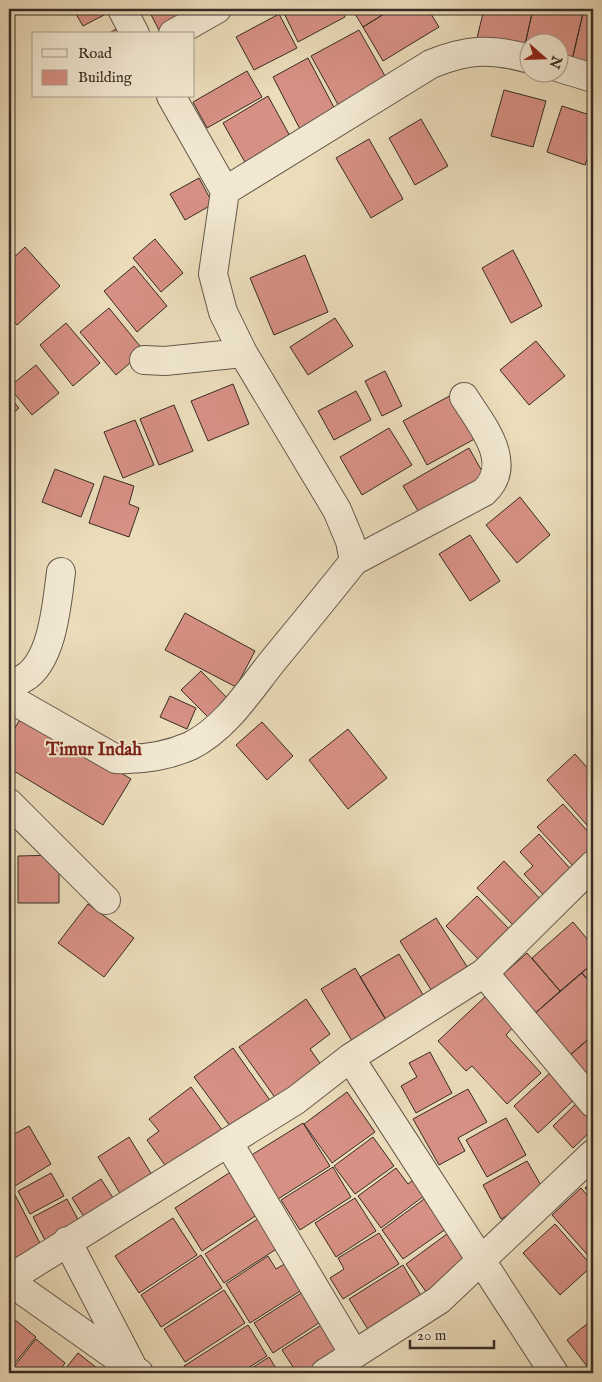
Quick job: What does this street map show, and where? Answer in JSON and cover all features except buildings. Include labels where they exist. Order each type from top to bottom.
[{"type":"street","points":[[122,9],[134,32]]},
{"type":"street","points":[[177,32],[217,9]]},
{"type":"street","points":[[225,191],[431,64],[456,53],[481,51],[520,56]]},
{"type":"street","points":[[570,71],[593,78]]},
{"type":"street","points":[[172,98],[225,191],[213,274],[223,312],[244,353],[337,510],[350,541],[354,561]]},
{"type":"street","points":[[144,360],[165,361],[244,353]]},
{"type":"street","points":[[9,698],[116,759],[132,760],[166,754],[191,745],[215,730],[354,561],[484,492],[490,486],[496,474],[497,458],[492,441],[464,397]]},
{"type":"street","points":[[9,683],[24,678],[36,665],[50,639],[61,572]]},
{"type":"street","points":[[9,803],[106,900]]},
{"type":"street","points":[[136,1370],[9,1280],[67,1241],[296,1100],[350,1058],[484,973],[591,872]]},
{"type":"street","points":[[484,973],[593,1103]]},
{"type":"street","points":[[350,1058],[554,1373]]},
{"type":"street","points":[[228,1142],[354,1354]]},
{"type":"street","points":[[325,1373],[439,1300],[593,1154]]},
{"type":"street","points":[[67,1241],[136,1370]]},
{"type":"district","name":"Timur Indah","points":[[94,750]]}]
